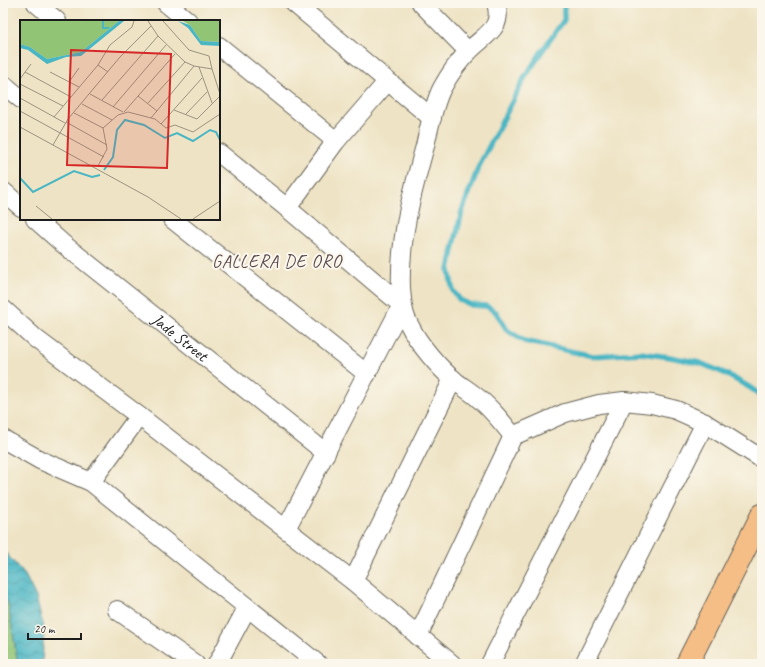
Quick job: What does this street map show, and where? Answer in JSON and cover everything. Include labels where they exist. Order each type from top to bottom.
[{"type":"main road","points":[[687,664],[762,514]]},
{"type":"street","points":[[36,3],[56,20]]},
{"type":"street","points":[[166,3],[187,20]]},
{"type":"street","points":[[294,3],[432,118]]},
{"type":"street","points":[[421,3],[468,51]]},
{"type":"street","points":[[496,3],[499,11],[496,25],[491,32],[468,51],[442,89],[432,118],[409,204],[403,240],[401,276],[402,305],[409,325],[418,341],[453,379],[479,398],[513,436]]},
{"type":"street","points":[[220,47],[336,141]]},
{"type":"street","points":[[287,208],[336,141],[387,82]]},
{"type":"street","points":[[3,84],[20,98]]},
{"type":"street","points":[[220,154],[402,305]]},
{"type":"street","points":[[3,191],[20,206]]},
{"type":"street","name":"Jade Street","points":[[36,220],[62,243],[326,453]]},
{"type":"street","points":[[173,220],[366,374]]},
{"type":"street","points":[[286,529],[402,305]]},
{"type":"street","points":[[3,309],[36,339],[139,416],[353,581],[452,664]]},
{"type":"street","points":[[353,581],[453,379]]},
{"type":"street","points":[[490,664],[624,401]]},
{"type":"street","points":[[418,636],[513,436],[565,413],[599,404],[624,401],[652,404],[676,410],[705,423],[762,459]]},
{"type":"street","points":[[92,482],[139,416]]},
{"type":"street","points":[[584,664],[705,423]]},
{"type":"street","points":[[3,439],[40,460],[92,482],[314,663]]},
{"type":"street","points":[[217,664],[246,608]]},
{"type":"street","points":[[117,610],[195,664]]},
{"type":"green space","points":[[3,595],[8,603],[18,664],[3,664]]},
{"type":"water","points":[[3,550],[25,575],[36,597],[44,630],[42,664],[18,664],[8,603],[3,595]]},
{"type":"waterway","points":[[562,3],[564,7],[564,20],[525,77],[479,166],[462,211],[453,250],[449,270],[453,291],[460,300],[471,305],[486,306],[496,312],[507,330],[524,341],[593,356],[641,353],[700,363],[724,373],[762,396]]},
{"type":"district","name":"GALLERA DE ORO","points":[[277,261]]}]
